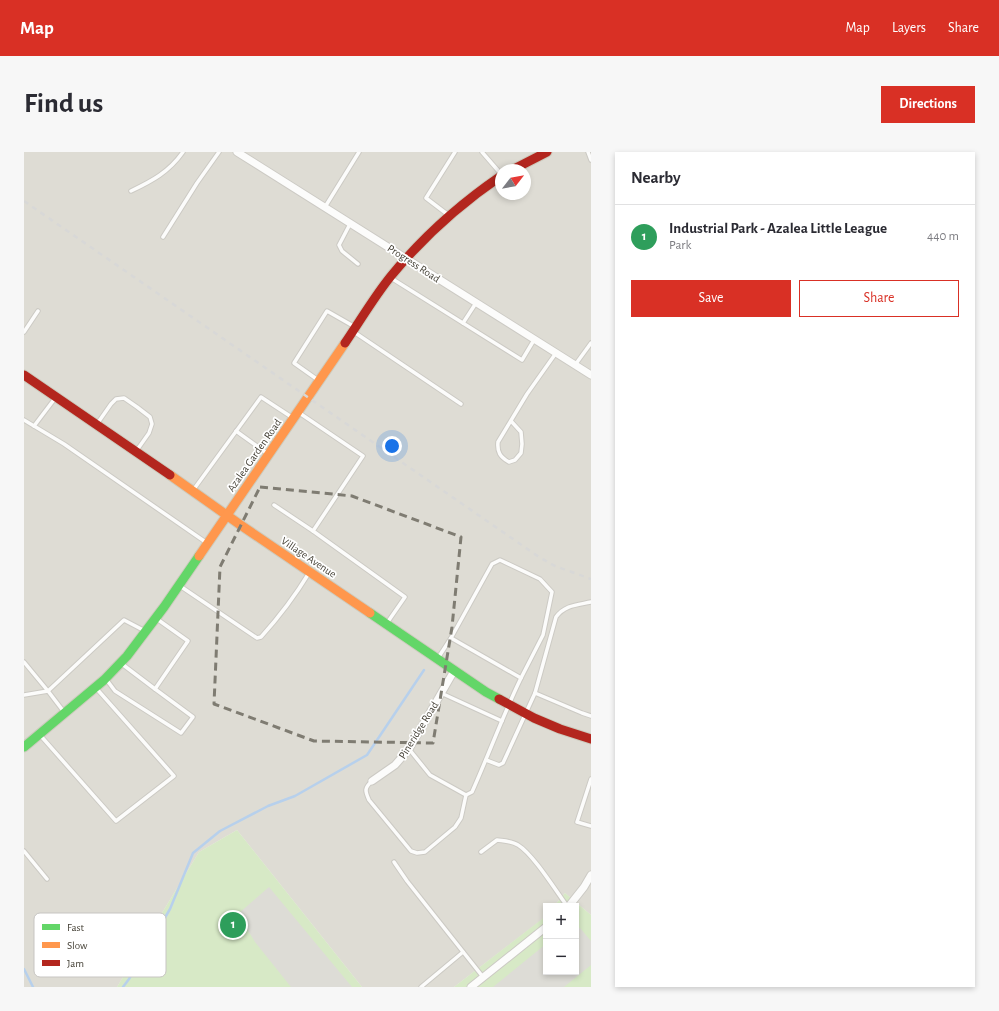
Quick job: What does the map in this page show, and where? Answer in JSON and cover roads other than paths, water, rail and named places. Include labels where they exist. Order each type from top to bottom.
[{"type":"main road","points":[[524,164],[548,152]]},
{"type":"main road","name":"Azalea Garden Road","points":[[24,747],[96,687],[120,663],[146,632],[320,381],[390,277],[428,234],[448,215],[495,179]]},
{"type":"main road","name":"Village Avenue","points":[[24,375],[486,692],[560,729],[591,739]]},
{"type":"street","name":"Progress Road","points":[[237,152],[591,375]]},
{"type":"street","name":"Pineridge Road","points":[[372,781],[394,765],[409,749],[454,671]]},
{"type":"street","points":[[571,903],[584,887],[591,875]]},
{"type":"street","points":[[471,987],[543,929]]},
{"type":"lane","points":[[131,191],[158,178],[171,167],[183,152]]},
{"type":"lane","points":[[163,237],[197,182],[219,152]]},
{"type":"lane","points":[[326,207],[359,152]]},
{"type":"lane","points":[[448,215],[426,198],[455,152]]},
{"type":"lane","points":[[482,152],[495,168]]},
{"type":"lane","points":[[588,152],[591,160]]},
{"type":"lane","points":[[350,223],[339,245],[342,251],[358,264]]},
{"type":"lane","points":[[390,277],[522,360],[535,340]]},
{"type":"lane","points":[[463,323],[476,303]]},
{"type":"lane","points":[[24,332],[38,311]]},
{"type":"lane","points":[[320,381],[294,363],[328,311],[461,404]]},
{"type":"lane","points":[[576,365],[591,343]]},
{"type":"lane","points":[[511,421],[521,432],[522,444],[521,453],[515,460],[509,462],[503,459],[499,454],[497,449],[498,442],[527,394],[556,353]]},
{"type":"lane","points":[[34,426],[56,396]]},
{"type":"lane","points":[[193,491],[261,397],[296,415],[363,456],[313,531]]},
{"type":"lane","points":[[97,424],[116,399],[124,398],[137,407],[150,417],[152,424],[149,432],[136,451]]},
{"type":"lane","points":[[24,420],[70,448],[208,543]]},
{"type":"lane","points":[[236,431],[269,454]]},
{"type":"lane","points":[[274,505],[405,597],[386,624]]},
{"type":"lane","points":[[438,660],[492,564],[500,560],[540,579],[552,592],[543,635],[508,704],[472,792],[466,795]]},
{"type":"lane","points":[[179,586],[257,638],[261,637],[280,615],[296,594],[310,571]]},
{"type":"lane","points":[[486,760],[499,765],[503,763],[535,693],[556,617],[560,611],[567,607],[591,602]]},
{"type":"lane","points":[[155,689],[188,641],[156,618]]},
{"type":"lane","points":[[24,695],[48,691],[124,620],[146,632]]},
{"type":"lane","points":[[451,638],[521,678]]},
{"type":"lane","points":[[24,662],[65,714]]},
{"type":"lane","points":[[105,678],[115,691],[181,733],[193,717],[120,663]]},
{"type":"lane","points":[[40,734],[116,821],[174,776],[96,687]]},
{"type":"lane","points":[[441,693],[502,720]]},
{"type":"lane","points":[[535,693],[582,714],[591,716]]},
{"type":"lane","points":[[409,749],[430,775],[466,795]]},
{"type":"lane","points":[[591,779],[577,822],[591,826]]},
{"type":"lane","points":[[372,781],[366,786],[365,790],[369,800],[411,851],[417,853],[425,852],[455,827],[462,818],[466,795]]},
{"type":"lane","points":[[481,852],[497,840],[518,845],[530,855],[566,903]]},
{"type":"lane","points":[[24,851],[48,879]]},
{"type":"lane","points":[[394,862],[407,881],[483,977]]},
{"type":"lane","points":[[421,987],[463,952]]},
{"type":"waterway","points":[[166,916],[193,853],[220,831],[268,806],[295,796],[367,755],[424,670]]},
{"type":"waterway","points":[[24,969],[33,987]]},
{"type":"waterway","points":[[123,987],[130,977]]},
{"type":"railway","points":[[24,201],[539,557],[555,566],[591,579]]},
{"type":"place","name":"Industrial Park - Azalea Little League","points":[[233,925]]}]
